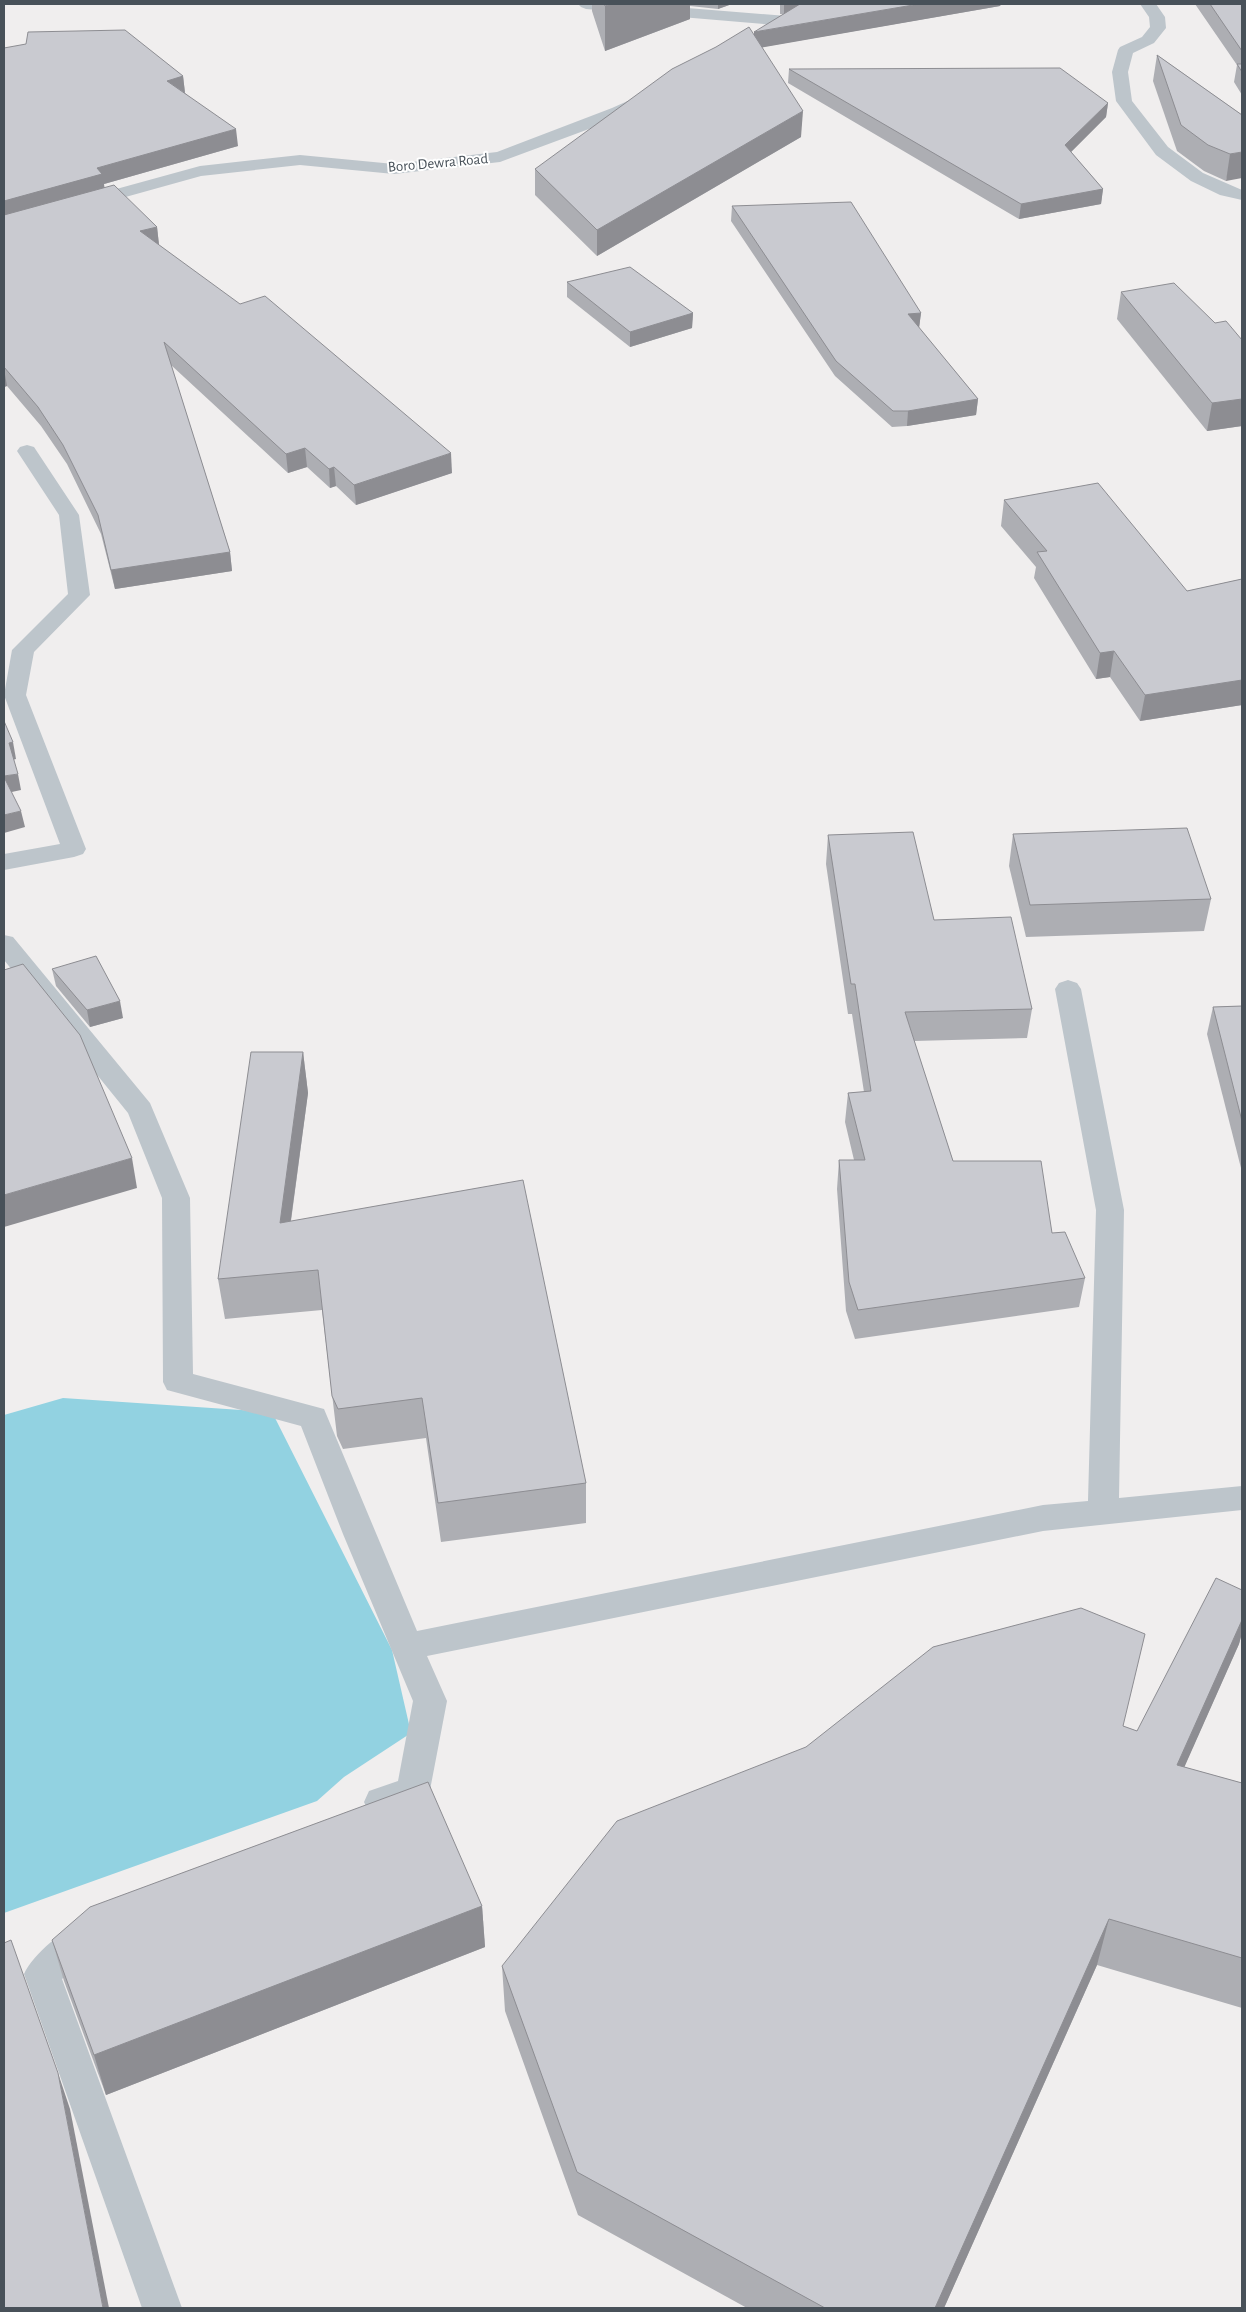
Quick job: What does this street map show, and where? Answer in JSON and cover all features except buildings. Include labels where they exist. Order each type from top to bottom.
[{"type":"street","points":[[586,4],[794,16],[763,35]]},
{"type":"street","points":[[1148,4],[1157,17],[1158,28],[1148,40],[1126,50],[1120,72],[1124,101],[1162,151],[1197,177],[1226,191],[1242,195]]},
{"type":"street","name":"Boro Dewra Road","points":[[66,208],[200,171],[300,160],[394,169],[500,157],[618,112],[659,91]]},
{"type":"street","points":[[4,862],[74,849],[15,695],[23,650],[79,595],[69,515],[27,451]]},
{"type":"street","points":[[4,942],[140,1110],[176,1198],[178,1382],[313,1417],[359,1534],[430,1701],[413,1790],[356,1811]]},
{"type":"street","points":[[1068,989],[1110,1210],[1103,1512]]},
{"type":"street","points":[[406,1646],[1043,1518],[1242,1498]]},
{"type":"street","points":[[106,1919],[42,1974],[162,2308]]},
{"type":"water","points":[[63,1398],[272,1412],[392,1650],[411,1733],[344,1777],[317,1801],[4,1913],[4,1415]]}]
